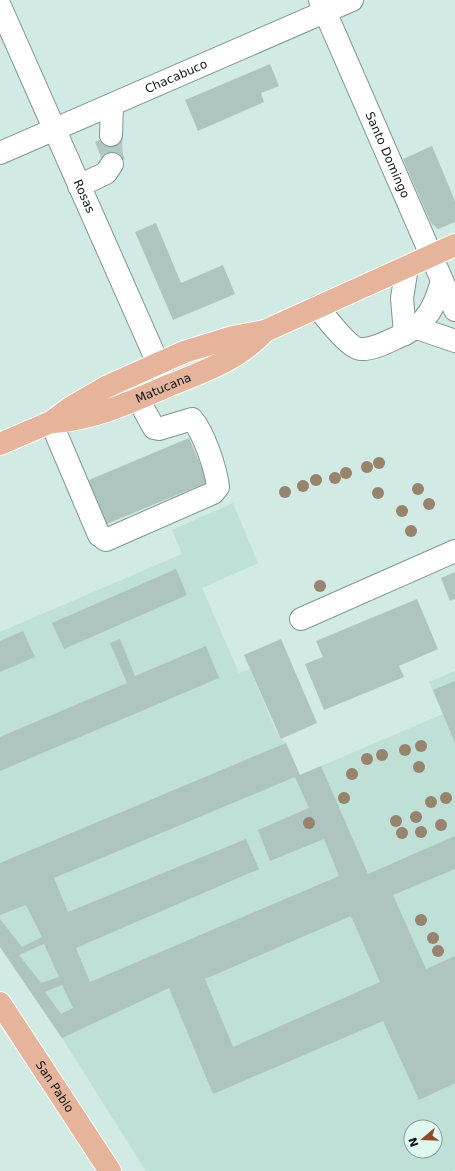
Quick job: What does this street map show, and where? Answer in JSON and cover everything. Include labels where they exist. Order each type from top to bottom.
[{"type":"main road","name":"Matucana","points":[[0,444],[51,422],[106,387],[157,364],[203,345],[265,331],[455,245]]},
{"type":"main road","name":"Matucana","points":[[51,422],[92,416],[138,399],[230,360],[254,342],[265,331]]},
{"type":"main road","name":"San Pablo","points":[[2,1009],[110,1171]]},
{"type":"street","name":"Chacabuco","points":[[0,153],[112,105],[322,6],[352,0]]},
{"type":"street","name":"Rosas","points":[[0,6],[168,386]]},
{"type":"street","name":"Santo Domingo","points":[[322,6],[455,310]]},
{"type":"street","points":[[111,135],[112,105]]},
{"type":"street","points":[[79,186],[106,173],[112,164]]},
{"type":"street","points":[[408,267],[402,298],[411,331]]},
{"type":"street","points":[[317,307],[350,344],[360,350],[372,347],[411,331],[428,314],[437,298],[442,281]]},
{"type":"street","points":[[411,331],[455,341]]},
{"type":"street","points":[[51,422],[99,535],[106,540],[213,493],[218,487],[217,477],[198,426],[192,419],[158,429],[154,428],[138,399]]},
{"type":"street","points":[[301,620],[455,551]]},
{"type":"shaded area","points":[[233,503],[258,563],[202,588],[239,673],[250,669],[274,727],[281,739],[286,743],[300,775],[443,714],[429,682],[455,671],[455,1170],[146,1171],[62,1038],[0,947],[0,632],[182,554],[172,530]]},
{"type":"building","points":[[270,64],[279,86],[261,93],[264,102],[198,131],[185,100]]},
{"type":"building","points":[[114,134],[125,159],[105,167],[95,142]]},
{"type":"building","points":[[432,146],[455,201],[455,222],[438,229],[431,223],[403,159]]},
{"type":"building","points":[[156,223],[181,283],[223,265],[235,294],[173,320],[135,232]]},
{"type":"building","points":[[189,438],[208,482],[102,526],[84,482]]},
{"type":"building","points":[[176,569],[187,595],[64,649],[52,623]]},
{"type":"building","points":[[455,572],[455,599],[450,601],[441,578]]},
{"type":"building","points":[[417,599],[438,649],[399,666],[404,677],[324,710],[305,664],[323,657],[316,641]]},
{"type":"building","points":[[23,631],[35,657],[0,672],[0,641]]},
{"type":"building","points":[[120,639],[135,676],[206,646],[219,678],[0,771],[0,737],[127,683],[110,643]]},
{"type":"building","points":[[281,639],[317,723],[281,739],[244,655]]},
{"type":"building","points":[[455,681],[455,743],[433,690]]},
{"type":"building","points":[[286,743],[300,775],[321,766],[368,874],[455,836],[455,869],[393,895],[426,969],[455,956],[455,1083],[419,1100],[383,1021],[213,1094],[169,988],[62,1038],[0,947],[0,919],[22,947],[42,937],[26,905],[0,915],[0,863]],"holes":[[[295,777],[309,808],[258,830],[270,861],[324,839],[339,876],[90,982],[76,948],[259,869],[246,839],[68,912],[54,878]],[[351,916],[380,982],[233,1047],[205,979]],[[44,944],[59,977],[41,983],[19,955]],[[62,985],[73,1008],[61,1014],[45,992]]]},
{"type":"tunnel","points":[[111,135],[112,164]]}]
